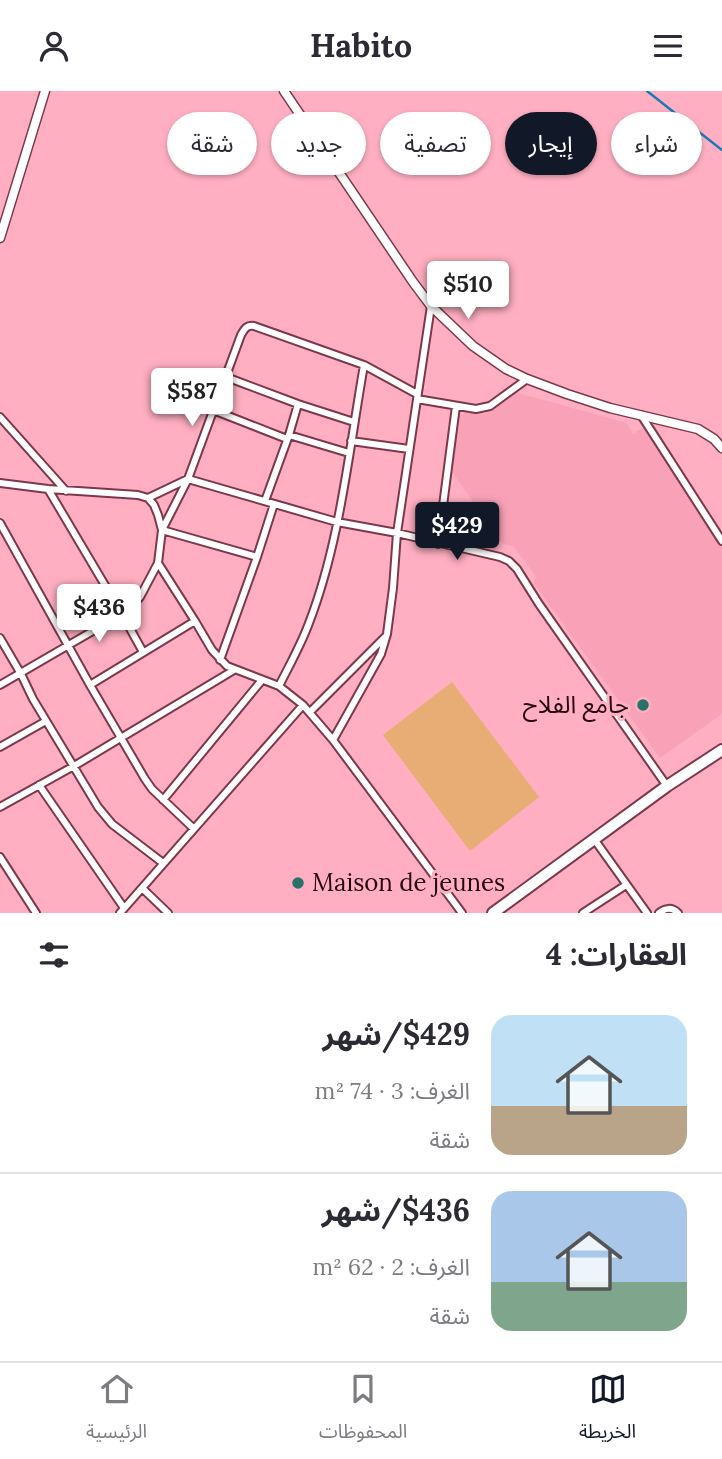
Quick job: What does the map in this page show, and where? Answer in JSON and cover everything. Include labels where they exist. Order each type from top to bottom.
[{"type":"main road","points":[[493,913],[667,786],[722,750]]},
{"type":"street","points":[[0,238],[46,91]]},
{"type":"street","points":[[284,91],[431,306],[473,346],[488,358],[527,380],[599,404],[698,429],[715,439],[722,448]]},
{"type":"street","points":[[332,740],[371,673],[387,634],[397,533],[431,306]]},
{"type":"street","points":[[0,685],[122,614],[140,597],[158,563],[162,530],[188,479],[241,335],[249,325],[364,365],[417,396],[456,406],[490,406],[527,380]]},
{"type":"street","points":[[279,687],[309,623],[323,577],[337,521],[364,365]]},
{"type":"street","points":[[226,377],[354,422]]},
{"type":"street","points":[[265,501],[298,404]]},
{"type":"street","points":[[438,544],[456,406]]},
{"type":"street","points":[[212,411],[288,437],[349,453]]},
{"type":"street","points":[[641,415],[722,541]]},
{"type":"street","points":[[0,417],[66,491]]},
{"type":"street","points":[[351,441],[409,449]]},
{"type":"street","points":[[148,498],[188,479],[337,521],[509,561],[667,786]]},
{"type":"street","points":[[0,483],[66,491],[138,495],[148,498],[154,505],[162,530]]},
{"type":"street","points":[[48,489],[143,652]]},
{"type":"street","points":[[220,660],[274,504]]},
{"type":"street","points":[[0,523],[90,685],[152,789],[193,828]]},
{"type":"street","points":[[162,530],[257,557]]},
{"type":"street","points":[[158,563],[220,660],[234,670],[279,687],[310,712],[462,913]]},
{"type":"street","points":[[90,685],[195,621]]},
{"type":"street","points":[[310,712],[387,634]]},
{"type":"street","points":[[0,638],[97,807],[105,817],[163,863]]},
{"type":"street","points":[[0,807],[74,767],[234,670]]},
{"type":"street","points":[[163,800],[262,680]]},
{"type":"street","points":[[39,786],[122,911],[303,705]]},
{"type":"street","points":[[0,747],[46,720]]},
{"type":"street","points":[[594,839],[647,913]]},
{"type":"street","points":[[0,857],[36,913]]},
{"type":"street","points":[[583,913],[626,885]]},
{"type":"street","points":[[142,888],[168,913]]},
{"type":"street","points":[[659,913],[668,908],[678,913]]},
{"type":"shaded area","points":[[515,392],[627,423],[633,434],[644,427],[722,548],[722,714],[660,758],[533,582],[537,578],[514,547],[503,544],[452,472],[459,416],[466,412],[485,414]]},
{"type":"shaded area","points":[[452,682],[539,797],[470,851],[383,735]]},
{"type":"waterway","points":[[647,91],[722,150]]},
{"type":"place","name":"جامع الفلاح","points":[[643,705]]},
{"type":"place","name":"Maison de jeunes","points":[[298,883]]}]
